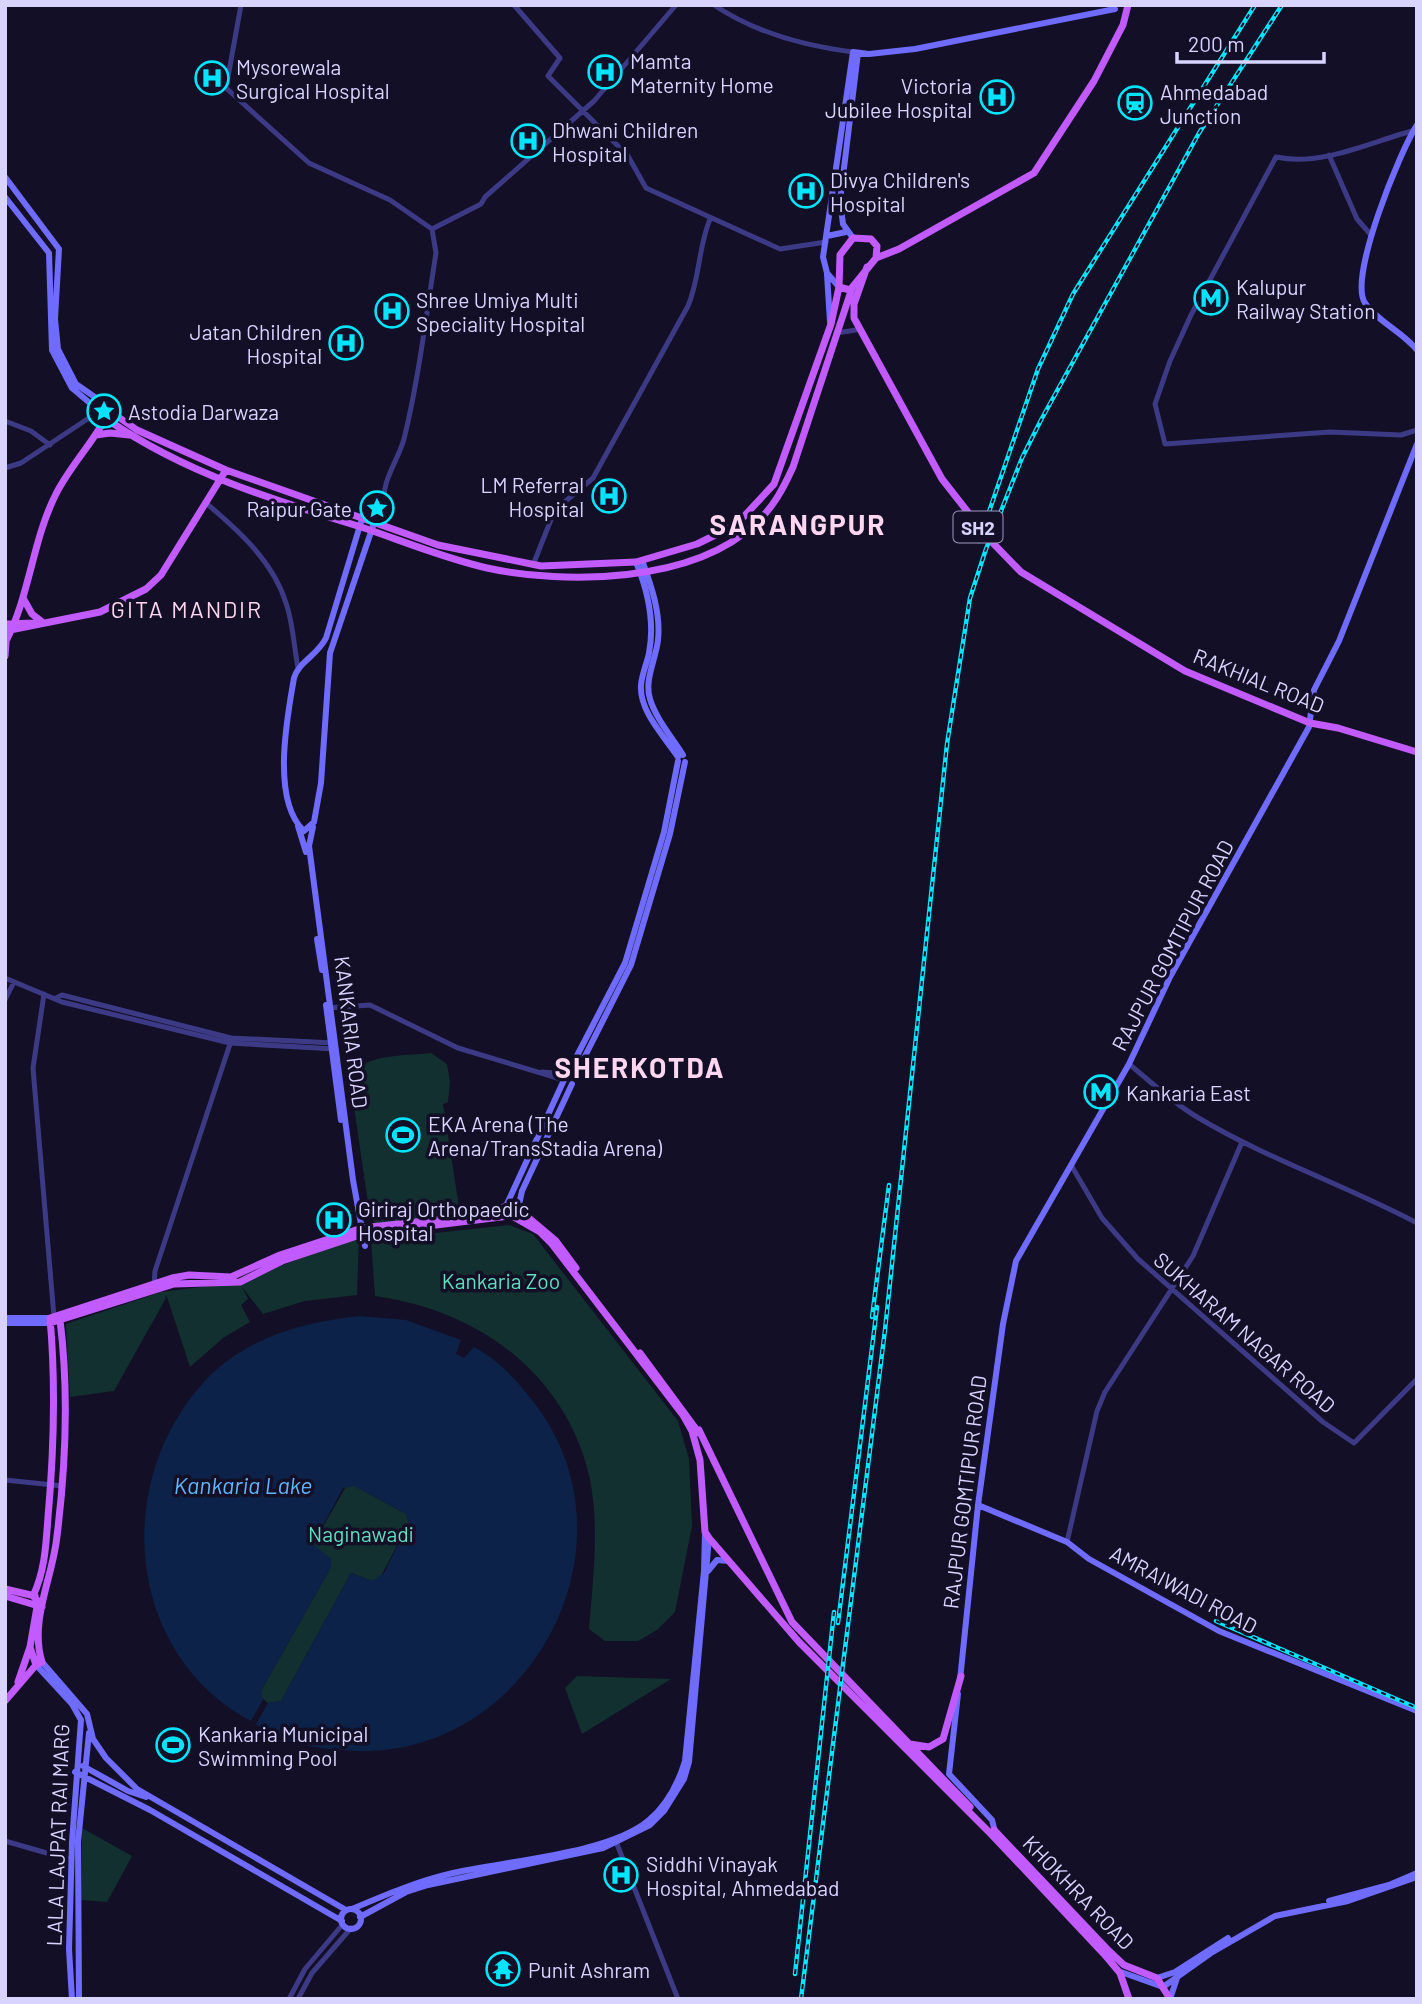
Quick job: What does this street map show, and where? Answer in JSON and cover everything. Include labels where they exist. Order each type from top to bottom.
[{"type":"main road","points":[[109,418],[129,435],[220,481],[371,530],[436,555],[489,569],[541,576],[644,573],[704,555],[745,532],[768,511],[793,467],[844,308],[852,288],[868,265],[876,258],[899,249],[1034,173],[1094,81],[1123,25],[1128,5]]},
{"type":"main road","points":[[855,52],[915,49],[1115,9]]},
{"type":"main road","points":[[855,52],[840,201],[846,232],[853,238],[871,239],[877,246],[876,258]]},
{"type":"main road","points":[[831,324],[827,272],[823,257],[855,52]]},
{"type":"main road","points":[[1416,129],[1371,235],[1363,261],[1361,288],[1364,302],[1406,337],[1417,350]]},
{"type":"main road","points":[[5,177],[59,249],[55,319],[58,349],[76,384],[111,406],[109,418],[57,494],[23,598],[9,627],[5,656]]},
{"type":"main road","points":[[5,197],[49,253],[52,350],[72,388],[91,404],[94,413]]},
{"type":"main road","points":[[827,239],[846,232]]},
{"type":"main road","points":[[94,413],[226,470],[438,544],[533,565],[639,561],[697,544],[736,525],[764,498],[785,460],[831,324],[839,287],[840,255],[853,238]]},
{"type":"main road","points":[[895,240],[899,249]]},
{"type":"main road","points":[[837,298],[852,314],[868,265]]},
{"type":"main road","points":[[827,272],[839,287],[846,291],[852,288]]},
{"type":"main road","name":"SH2","points":[[852,314],[858,330]]},
{"type":"main road","name":"RAKHIAL ROAD","points":[[858,330],[942,479],[989,539],[1021,572],[1167,661],[1310,725],[1338,728],[1417,754]]},
{"type":"main road","points":[[94,413],[102,402]]},
{"type":"main road","points":[[96,436],[110,433],[129,435]]},
{"type":"main road","name":"RAJPUR GOMTIPUR ROAD","points":[[996,1836],[992,1820],[949,1774],[978,1506],[1003,1324],[1016,1261],[1129,1064],[1170,977],[1310,725],[1314,690],[1339,641],[1417,444]]},
{"type":"main road","points":[[9,627],[100,612],[146,589],[161,575],[226,470]]},
{"type":"main road","points":[[362,516],[331,624],[319,652],[298,668],[291,696],[284,761],[286,797],[305,845],[365,1247]]},
{"type":"main road","points":[[310,659],[327,664],[375,522]]},
{"type":"main road","points":[[510,1216],[506,1206],[623,974],[670,834],[681,759],[649,698],[647,685],[659,638],[658,617],[639,561]]},
{"type":"main road","points":[[23,598],[39,622]]},
{"type":"main road","name":"KANKARIA ROAD","points":[[327,664],[326,739],[309,846],[329,1008]]},
{"type":"main road","points":[[297,824],[304,831],[314,822]]},
{"type":"main road","points":[[510,1216],[518,1209],[522,1191],[569,1078]]},
{"type":"main road","points":[[5,1320],[55,1319],[155,1285],[190,1281],[230,1284],[240,1282],[282,1261],[361,1232],[488,1213],[512,1204],[556,1241],[573,1268],[687,1418],[699,1430],[792,1622],[987,1826]]},
{"type":"main road","points":[[361,1232],[510,1216],[540,1232],[573,1268]]},
{"type":"main road","points":[[33,1596],[47,1543],[55,1410],[55,1319]]},
{"type":"main road","points":[[55,1319],[66,1409],[63,1486],[57,1540],[40,1606],[36,1645],[39,1663],[81,1705],[87,1714],[93,1739],[106,1758],[155,1801]]},
{"type":"main road","points":[[687,1418],[700,1449],[712,1457]]},
{"type":"main road","points":[[360,1917],[406,1892],[428,1885],[616,1841],[650,1825],[662,1814],[687,1770],[708,1571],[699,1430]]},
{"type":"main road","name":"AMRAIWADI ROAD","points":[[978,1506],[1067,1542],[1089,1559],[1203,1624],[1417,1711]]},
{"type":"main road","points":[[707,1535],[799,1642],[987,1826]]},
{"type":"main road","points":[[342,1922],[349,1910],[427,1880],[616,1841],[647,1822],[680,1777],[690,1726],[707,1535]]},
{"type":"main road","points":[[708,1571],[717,1560],[729,1560]]},
{"type":"main road","points":[[5,1589],[44,1598]]},
{"type":"main road","points":[[5,1596],[40,1606]]},
{"type":"main road","points":[[33,1596],[40,1606]]},
{"type":"main road","name":"LALA LAJPAT RAI MARG","points":[[40,1606],[30,1647],[39,1663],[78,1712],[81,1729],[75,1762],[79,1774],[79,1999]]},
{"type":"main road","points":[[17,1686],[30,1647]]},
{"type":"main road","points":[[5,1701],[39,1663]]},
{"type":"main road","points":[[906,1742],[929,1747],[943,1739],[961,1676]]},
{"type":"main road","name":"LALA LAJPAT RAI MARG","points":[[72,1999],[69,1950],[71,1860],[79,1774],[84,1767],[90,1728]]},
{"type":"main road","points":[[75,1762],[128,1791],[155,1801],[360,1917]]},
{"type":"main road","points":[[79,1774],[153,1812],[351,1928],[359,1923],[360,1917]]},
{"type":"main road","points":[[153,1812],[155,1801]]},
{"type":"main road","name":"KHOKHRA ROAD","points":[[987,1826],[1120,1973],[1129,1999]]},
{"type":"main road","name":"KHOKHRA ROAD","points":[[996,1836],[1124,1965],[1157,1978]]},
{"type":"main road","points":[[1163,1987],[1211,1953],[1275,1916],[1349,1901],[1417,1875]]},
{"type":"main road","points":[[1170,1999],[1157,1978],[1175,1972],[1273,1913],[1354,1895],[1417,1875]]},
{"type":"main road","points":[[1124,1965],[1120,1973],[1163,1987]]},
{"type":"main road","points":[[1170,1999],[1178,1976]]},
{"type":"street","points":[[240,5],[226,88],[309,163],[390,200],[432,229],[436,253],[421,355],[402,443],[382,494],[385,505],[375,522]]},
{"type":"street","points":[[514,5],[560,58],[548,76],[584,109],[628,156],[646,188],[780,249],[827,239]]},
{"type":"street","points":[[432,229],[481,204],[485,197],[584,109],[628,65],[676,5]]},
{"type":"street","points":[[714,5],[730,16],[769,33],[855,52]]},
{"type":"street","points":[[1416,129],[1329,155],[1295,161],[1276,158],[1191,315],[1155,404],[1156,418],[1165,443],[1330,432],[1401,435],[1417,430]]},
{"type":"street","points":[[1329,155],[1357,219],[1371,235]]},
{"type":"street","points":[[533,565],[552,517],[561,505],[593,478],[688,306],[694,294],[702,238],[710,219]]},
{"type":"street","points":[[836,333],[858,330]]},
{"type":"street","points":[[5,468],[50,445],[94,413]]},
{"type":"street","points":[[5,421],[31,431],[50,445]]},
{"type":"street","points":[[362,516],[369,500],[382,494]]},
{"type":"street","points":[[206,502],[256,550],[274,578],[286,603],[298,668]]},
{"type":"street","points":[[295,651],[310,659]]},
{"type":"street","points":[[5,978],[56,998],[62,995],[231,1040],[334,1046]]},
{"type":"street","points":[[5,1000],[14,982]]},
{"type":"street","points":[[44,994],[33,1068],[55,1319]]},
{"type":"street","points":[[329,1008],[370,1005],[458,1048],[569,1078]]},
{"type":"street","points":[[155,1285],[231,1040]]},
{"type":"street","points":[[1129,1064],[1195,1116],[1242,1142],[1373,1199],[1417,1223]]},
{"type":"street","points":[[1067,1542],[1101,1402],[1172,1292],[1208,1225],[1242,1142]]},
{"type":"street","name":"SUKHARAM NAGAR ROAD","points":[[1071,1165],[1102,1218],[1172,1292],[1323,1422],[1354,1443],[1417,1379]]},
{"type":"street","points":[[5,1480],[63,1486]]},
{"type":"street","points":[[5,1841],[71,1860]]},
{"type":"street","points":[[616,1841],[678,1999]]},
{"type":"street","points":[[289,1999],[305,1969],[342,1922]]},
{"type":"street","points":[[298,1999],[312,1973],[351,1928]]},
{"type":"green space","name":"EKA Arena (The Arena/TransStadia Arena)","points":[[431,1053],[447,1064],[450,1082],[448,1102],[443,1104],[460,1213],[376,1224],[370,1217],[350,1079],[363,1064],[374,1060]]},
{"type":"green space","name":"Kankaria Zoo","points":[[509,1225],[533,1234],[678,1421],[689,1459],[692,1526],[675,1612],[657,1630],[638,1641],[605,1641],[589,1629],[595,1552],[589,1475],[577,1438],[559,1406],[537,1377],[511,1352],[448,1315],[412,1303],[375,1296],[371,1240]]},
{"type":"green space","points":[[359,1235],[357,1295],[305,1301],[263,1314],[242,1287],[248,1299],[241,1305],[250,1322],[223,1338],[190,1367],[165,1295],[166,1298],[114,1391],[70,1397],[66,1324],[161,1292],[240,1282]]},
{"type":"green space","name":"Naginawadi","points":[[347,1485],[355,1486],[406,1514],[409,1523],[380,1578],[372,1581],[351,1573],[281,1701],[268,1703],[262,1698],[261,1691],[331,1567],[313,1544]]},
{"type":"green space","points":[[577,1676],[671,1679],[582,1734],[565,1688]]},
{"type":"green space","points":[[82,1828],[132,1856],[107,1902],[81,1900]]},
{"type":"water","name":"Kankaria Lake","points":[[360,1316],[406,1320],[461,1340],[456,1354],[464,1358],[474,1347],[506,1370],[532,1400],[565,1457],[577,1519],[571,1579],[549,1636],[513,1686],[465,1724],[407,1746],[341,1750],[285,1740],[256,1724],[268,1703],[281,1701],[351,1573],[372,1581],[384,1573],[409,1523],[406,1514],[355,1486],[343,1488],[313,1544],[331,1559],[331,1567],[261,1691],[263,1700],[251,1721],[209,1691],[178,1654],[157,1611],[146,1565],[145,1517],[155,1469],[174,1424],[203,1383],[219,1367],[236,1354],[275,1335],[317,1323]]},
{"type":"railway","points":[[979,541],[1038,369],[1073,294],[1255,5]]},
{"type":"railway","points":[[801,1999],[885,1330],[947,744],[970,598],[1022,458],[1041,420],[1199,133],[1282,5]]},
{"type":"railway","points":[[872,1317],[889,1185]]},
{"type":"railway","points":[[838,1623],[877,1307]]},
{"type":"railway","points":[[795,1974],[834,1612]]},
{"type":"railway","points":[[1216,1621],[1417,1708]]},
{"type":"place","name":"Mamta Maternity Home","points":[[605,72]]},
{"type":"place","name":"Mysorewala Surgical Hospital","points":[[212,78]]},
{"type":"place","name":"Victoria Jubilee Hospital","points":[[997,97]]},
{"type":"place","name":"Ahmedabad Junction","points":[[1135,103]]},
{"type":"place","name":"Dhwani Children Hospital","points":[[528,141]]},
{"type":"place","name":"Divya Children's Hospital","points":[[806,191]]},
{"type":"place","name":"Kalupur Railway Station","points":[[1211,298]]},
{"type":"place","name":"Shree Umiya Multi Speciality Hospital","points":[[392,311]]},
{"type":"place","name":"Jatan Children Hospital","points":[[346,343]]},
{"type":"place","name":"Astodia Darwaza","points":[[104,411]]},
{"type":"place","name":"LM Referral Hospital","points":[[609,496]]},
{"type":"place","name":"Raipur Gate","points":[[377,508]]},
{"type":"place","name":"Kankaria East","points":[[1101,1092]]},
{"type":"place","name":"EKA Arena (The Arena/TransStadia Arena)","points":[[403,1135]]},
{"type":"place","name":"Giriraj Orthopaedic Hospital","points":[[334,1220]]},
{"type":"place","name":"Kankaria Municipal Swimming Pool","points":[[173,1745]]},
{"type":"place","name":"Siddhi Vinayak Hospital, Ahmedabad","points":[[621,1875]]},
{"type":"place","name":"Punit Ashram","points":[[503,1969]]},
{"type":"district","name":"SARANGPUR","points":[[798,524]]},
{"type":"district","name":"GITA MANDIR","points":[[187,609]]},
{"type":"district","name":"SHERKOTDA","points":[[640,1067]]}]
